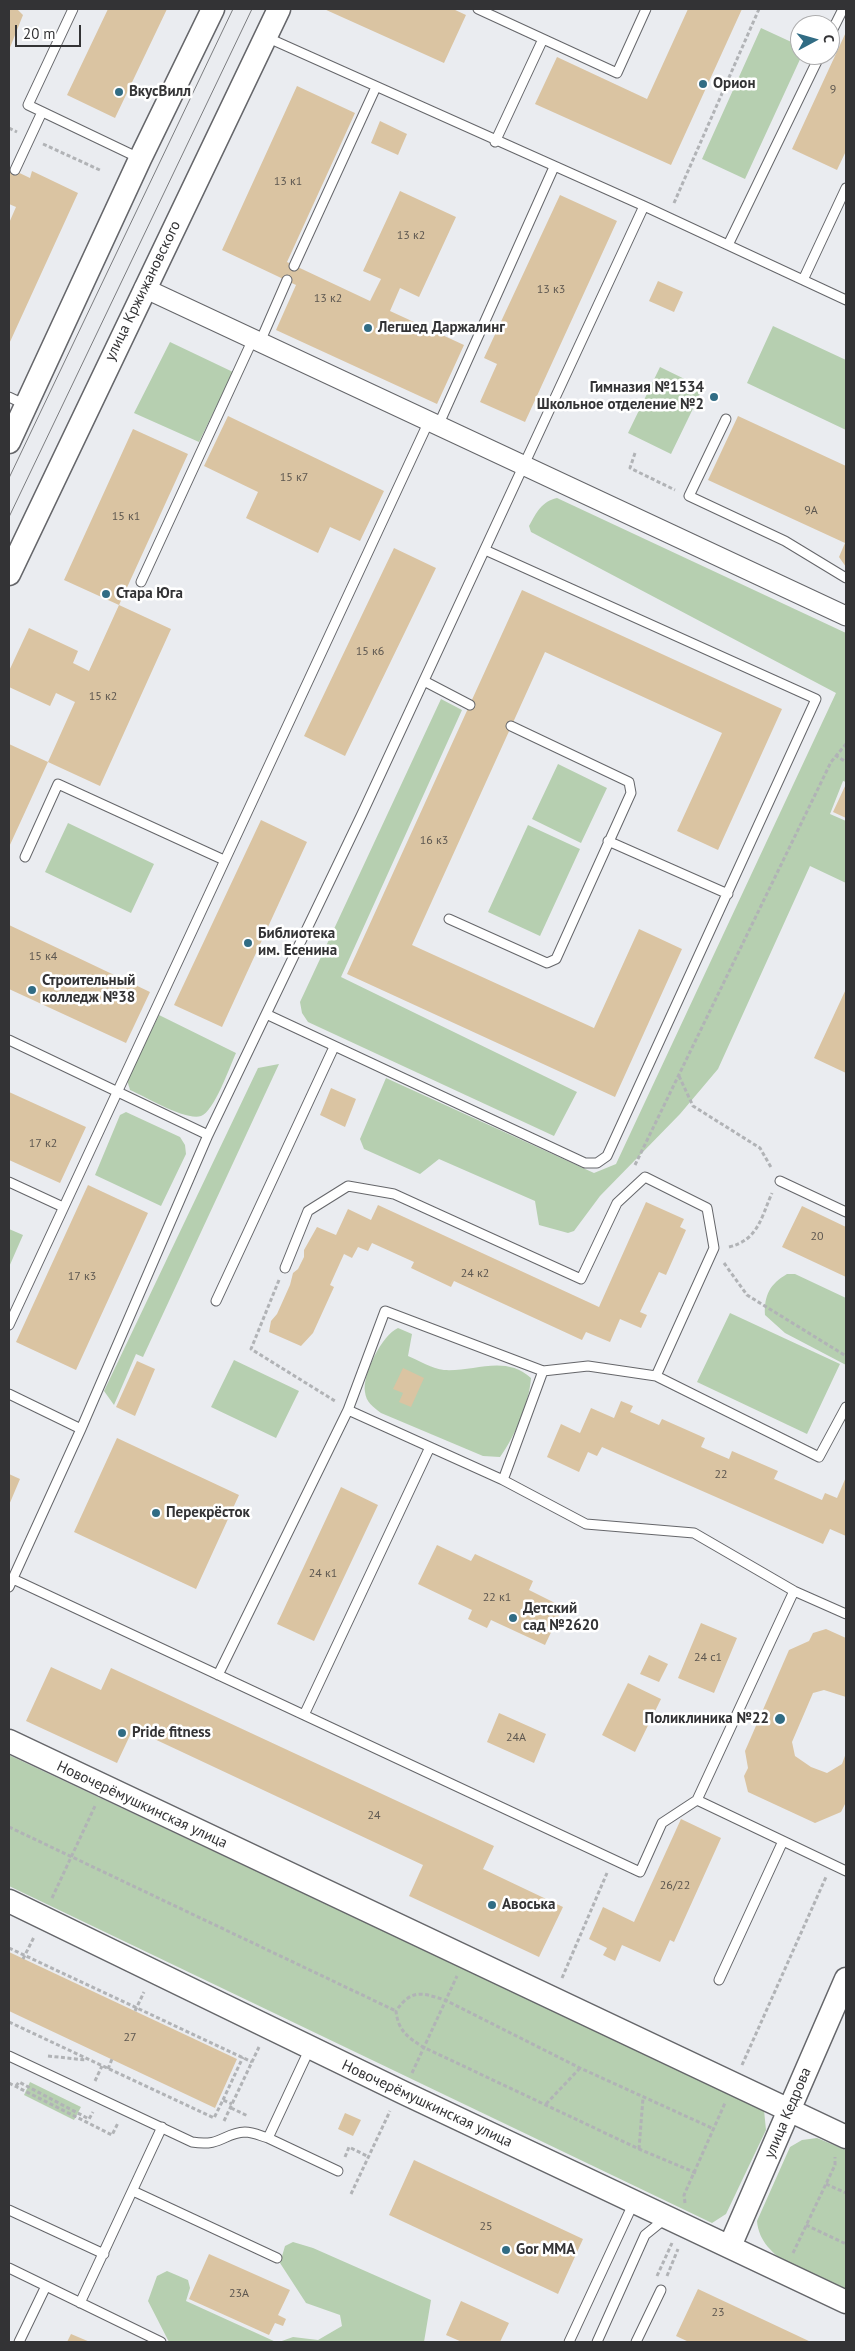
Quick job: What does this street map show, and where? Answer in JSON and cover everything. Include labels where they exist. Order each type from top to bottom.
[{"type":"street","points":[[9,442],[18,401],[140,159],[212,9]]},
{"type":"street","name":"улица Кржижановского","points":[[9,574],[144,288],[279,9]]},
{"type":"street","points":[[144,288],[846,616]]},
{"type":"street","name":"Новочерёмушкинская улица","points":[[9,1741],[843,2135]]},
{"type":"street","name":"Новочерёмушкинская улица","points":[[9,1901],[310,2048],[397,2100],[634,2202],[846,2302]]},
{"type":"street","name":"улица Кедрова","points":[[730,2246],[846,1979]]},
{"type":"lane","points":[[73,9],[28,105],[140,159]]},
{"type":"lane","points":[[478,9],[616,73],[646,9]]},
{"type":"lane","points":[[265,37],[496,142],[644,206],[846,300]]},
{"type":"lane","points":[[496,142],[543,39]]},
{"type":"lane","points":[[728,245],[815,65]]},
{"type":"lane","points":[[294,266],[376,87]]},
{"type":"lane","points":[[15,170],[42,112]]},
{"type":"lane","points":[[9,1325],[224,860],[434,424],[554,167]]},
{"type":"lane","points":[[804,280],[846,188]]},
{"type":"lane","points":[[644,206],[424,681],[208,1134],[81,1429],[11,1583],[218,1675],[640,1872],[662,1822],[697,1800],[794,1591]]},
{"type":"lane","points":[[141,582],[287,280]]},
{"type":"lane","points":[[726,419],[689,496],[786,541],[846,578]]},
{"type":"lane","points":[[266,1014],[584,1163],[597,1163],[607,1156],[816,699],[485,550]]},
{"type":"lane","points":[[424,681],[470,705]]},
{"type":"lane","points":[[449,919],[547,963],[556,959],[631,793],[629,782],[511,726]]},
{"type":"lane","points":[[25,856],[58,784],[224,860]]},
{"type":"lane","points":[[608,841],[728,894]]},
{"type":"lane","points":[[9,1040],[208,1134]]},
{"type":"lane","points":[[216,1301],[334,1047]]},
{"type":"lane","points":[[284,1268],[308,1211],[348,1186],[394,1194],[581,1279],[617,1203],[645,1177],[707,1208],[714,1248],[656,1376]]},
{"type":"lane","points":[[780,1181],[846,1212]]},
{"type":"lane","points":[[9,1182],[63,1207]]},
{"type":"lane","points":[[218,1675],[348,1410],[385,1311],[543,1371],[588,1366],[656,1376],[819,1457],[846,1407]]},
{"type":"lane","points":[[503,1480],[543,1371]]},
{"type":"lane","points":[[9,1394],[81,1429]]},
{"type":"lane","points":[[348,1410],[503,1480],[586,1524],[694,1533],[794,1591],[846,1614]]},
{"type":"lane","points":[[304,1715],[430,1446]]},
{"type":"lane","points":[[697,1800],[843,1870]]},
{"type":"lane","points":[[719,1980],[783,1841]]},
{"type":"lane","points":[[268,2138],[310,2048]]},
{"type":"lane","points":[[9,2056],[192,2142],[214,2143],[238,2133],[247,2132],[268,2138],[338,2171]]},
{"type":"lane","points":[[80,2303],[162,2127]]},
{"type":"lane","points":[[133,2191],[278,2258]]},
{"type":"lane","points":[[569,2342],[634,2202]]},
{"type":"lane","points":[[9,2210],[104,2254]]},
{"type":"lane","points":[[597,2342],[645,2235],[674,2221]]},
{"type":"lane","points":[[9,2268],[161,2342]]},
{"type":"lane","points":[[19,2342],[46,2286]]},
{"type":"lane","points":[[636,2342],[660,2290]]},
{"type":"path","points":[[668,217],[759,9]]},
{"type":"path","points":[[9,128],[102,171]]},
{"type":"path","points":[[635,452],[630,468],[689,496]]},
{"type":"path","points":[[633,1169],[835,755],[846,744]]},
{"type":"path","points":[[835,755],[846,762]]},
{"type":"path","points":[[679,1075],[693,1106],[760,1148],[780,1181],[772,1191],[756,1230],[747,1240],[731,1247],[714,1248]]},
{"type":"path","points":[[714,1248],[747,1295],[846,1356]]},
{"type":"path","points":[[284,1268],[251,1350],[348,1410]]},
{"type":"path","points":[[24,1957],[104,1787]]},
{"type":"path","points":[[9,1827],[396,2011]]},
{"type":"path","points":[[562,1978],[613,1860]]},
{"type":"path","points":[[674,2221],[687,2212],[684,2195],[696,2173],[824,1879],[843,1870]]},
{"type":"path","points":[[9,1948],[24,1957],[136,2010],[252,2062]]},
{"type":"path","points":[[351,2194],[424,2047],[465,1958]]},
{"type":"path","points":[[136,2010],[144,1992]]},
{"type":"path","points":[[696,2173],[424,2047],[406,2036],[397,2023],[396,2011],[411,1995],[423,1993],[445,2000],[580,2068],[714,2130]]},
{"type":"path","points":[[9,2022],[214,2118],[242,2057]]},
{"type":"path","points":[[214,2143],[259,2046]]},
{"type":"path","points":[[108,2069],[112,2059]]},
{"type":"path","points":[[546,2104],[580,2068]]},
{"type":"path","points":[[9,2083],[17,2087],[19,2082],[89,2119]]},
{"type":"path","points":[[9,2083],[112,2135],[122,2116]]},
{"type":"path","points":[[639,2148],[643,2098]]},
{"type":"path","points":[[223,2100],[232,2104]]},
{"type":"path","points":[[784,2272],[835,2165],[835,2144],[843,2135]]},
{"type":"path","points":[[338,2171],[349,2147],[369,2156]]},
{"type":"path","points":[[826,2184],[846,2193]]},
{"type":"path","points":[[806,2225],[846,2244]]},
{"type":"path","points":[[660,2290],[678,2249]]},
{"type":"green space","points":[[761,28],[790,41],[790,65],[797,65],[745,179],[702,159]]},
{"type":"green space","points":[[773,326],[846,360],[846,430],[747,383]]},
{"type":"green space","points":[[170,342],[233,372],[199,442],[134,413]]},
{"type":"green space","points":[[660,367],[703,388],[671,454],[628,433]]},
{"type":"green space","points":[[557,498],[846,633],[846,782],[843,781],[830,814],[846,821],[846,883],[810,866],[718,1069],[680,1114],[600,1196],[574,1231],[568,1233],[539,1225],[535,1201],[439,1159],[420,1174],[364,1149],[360,1139],[386,1078],[594,1173],[616,1164],[836,693],[531,532],[529,526],[540,508],[547,502]]},
{"type":"green space","points":[[441,699],[462,710],[341,977],[577,1092],[554,1136],[308,1022],[302,1013],[300,1002]]},
{"type":"green space","points":[[558,764],[607,788],[581,843],[532,819]]},
{"type":"green space","points":[[68,823],[154,864],[131,913],[45,872]]},
{"type":"green space","points":[[528,825],[580,849],[540,936],[488,912]]},
{"type":"green space","points":[[159,1015],[236,1053],[216,1098],[206,1113],[201,1116],[194,1117],[176,1112],[130,1090],[127,1080]]},
{"type":"green space","points":[[279,1064],[143,1357],[136,1354],[114,1405],[104,1391],[258,1068]]},
{"type":"green space","points":[[126,1112],[180,1137],[185,1145],[186,1154],[161,1206],[95,1175],[120,1115]]},
{"type":"green space","points":[[9,1229],[23,1235],[9,1267]]},
{"type":"green space","points":[[787,1274],[795,1274],[846,1298],[846,1365],[785,1333],[765,1315],[769,1291],[776,1282]]},
{"type":"green space","points":[[730,1313],[840,1364],[807,1434],[697,1382]]},
{"type":"green space","points":[[398,1328],[412,1334],[408,1356],[430,1366],[444,1370],[455,1370],[500,1365],[521,1371],[531,1378],[530,1388],[520,1419],[500,1457],[483,1456],[381,1413],[370,1404],[366,1396],[365,1385],[370,1366],[380,1347],[392,1332]]},
{"type":"green space","points":[[234,1360],[299,1391],[276,1438],[211,1407]]},
{"type":"green space","points":[[9,1755],[764,2110],[766,2130],[726,2214],[712,2223],[9,1886]]},
{"type":"green space","points":[[30,2082],[81,2107],[74,2120],[24,2095]]},
{"type":"green space","points":[[817,2138],[846,2150],[846,2291],[805,2273],[778,2257],[760,2235],[757,2221],[790,2147],[802,2140]]},
{"type":"green space","points":[[293,2242],[313,2248],[431,2300],[424,2342],[279,2342],[293,2337],[318,2340],[342,2326],[340,2315],[306,2303],[280,2263],[285,2246]]},
{"type":"green space","points":[[167,2271],[188,2280],[190,2288],[186,2301],[276,2342],[169,2342],[148,2301],[157,2276]]},
{"type":"building","points":[[9,9],[17,9],[23,15],[9,50]]},
{"type":"building","points":[[108,9],[167,9],[115,118],[67,95]]},
{"type":"building","points":[[324,9],[453,9],[466,15],[444,63]]},
{"type":"building","points":[[688,9],[742,9],[671,165],[535,104],[557,57],[647,99]]},
{"type":"building","points":[[846,32],[846,151],[837,170],[792,149],[831,65],[840,65],[840,45]]},
{"type":"building","points":[[297,86],[355,113],[287,262],[370,301],[381,279],[363,271],[400,191],[456,217],[419,297],[400,288],[390,311],[464,345],[437,404],[276,330],[296,285],[222,250]]},
{"type":"building","points":[[380,121],[407,134],[398,155],[371,143]]},
{"type":"building","points":[[9,168],[30,178],[32,171],[78,193],[9,344],[9,223],[16,207],[9,204]]},
{"type":"building","points":[[560,195],[617,221],[525,422],[480,402],[497,364],[484,358]]},
{"type":"building","points":[[658,281],[683,292],[674,312],[649,301]]},
{"type":"building","points":[[228,416],[384,491],[360,541],[330,527],[318,553],[246,518],[258,492],[204,466]]},
{"type":"building","points":[[738,416],[846,466],[846,567],[839,557],[845,543],[708,480]]},
{"type":"building","points":[[133,429],[188,454],[119,605],[64,580]]},
{"type":"building","points":[[394,548],[436,568],[345,756],[304,736]]},
{"type":"building","points":[[522,590],[782,709],[718,850],[677,831],[722,733],[545,652],[412,945],[594,1028],[639,929],[682,949],[615,1097],[347,974]]},
{"type":"building","points":[[119,605],[171,629],[100,786],[48,762],[75,702],[56,693],[50,706],[9,687],[9,671],[29,628],[78,651],[73,663],[89,671]]},
{"type":"building","points":[[9,744],[48,762],[9,847]]},
{"type":"building","points":[[846,784],[846,818],[833,812]]},
{"type":"building","points":[[261,820],[307,842],[222,1027],[174,1005]]},
{"type":"building","points":[[9,925],[150,992],[126,1043],[9,989]]},
{"type":"building","points":[[846,989],[846,1073],[814,1058]]},
{"type":"building","points":[[331,1088],[356,1099],[345,1127],[320,1115]]},
{"type":"building","points":[[9,1092],[86,1127],[60,1183],[9,1160]]},
{"type":"building","points":[[88,1185],[148,1213],[76,1370],[16,1342]]},
{"type":"building","points":[[646,1202],[684,1219],[680,1227],[686,1230],[666,1275],[659,1272],[640,1312],[647,1315],[641,1328],[620,1319],[610,1342],[586,1332],[582,1340],[454,1281],[451,1287],[411,1268],[414,1262],[372,1243],[368,1251],[358,1247],[352,1258],[344,1254],[330,1285],[334,1287],[313,1333],[301,1346],[269,1332],[271,1321],[277,1314],[290,1285],[293,1273],[298,1269],[304,1257],[304,1250],[317,1227],[336,1235],[348,1209],[371,1220],[378,1205],[599,1307]]},
{"type":"building","points":[[802,1206],[846,1227],[846,1277],[782,1247]]},
{"type":"building","points":[[137,1361],[155,1369],[135,1416],[116,1407]]},
{"type":"building","points":[[403,1368],[424,1378],[411,1407],[399,1402],[403,1393],[393,1389]]},
{"type":"building","points":[[621,1401],[633,1406],[630,1412],[659,1425],[662,1419],[705,1438],[701,1447],[729,1459],[732,1451],[778,1471],[774,1479],[822,1500],[825,1493],[837,1498],[846,1477],[846,1536],[830,1529],[823,1544],[602,1447],[597,1456],[588,1452],[579,1472],[547,1457],[561,1424],[580,1433],[591,1408],[614,1418]]},
{"type":"building","name":"Перекрёсток","points":[[117,1438],[239,1495],[196,1589],[74,1532]]},
{"type":"building","points":[[9,1474],[20,1479],[9,1505]]},
{"type":"building","points":[[341,1487],[378,1505],[314,1641],[277,1624]]},
{"type":"building","points":[[437,1545],[471,1561],[475,1554],[533,1581],[529,1590],[563,1607],[545,1645],[491,1620],[487,1628],[468,1619],[472,1610],[418,1584]]},
{"type":"building","points":[[701,1623],[737,1638],[714,1693],[678,1678]]},
{"type":"building","name":"Поликлиника №22","points":[[826,1629],[846,1638],[846,1697],[824,1690],[813,1693],[792,1742],[795,1756],[811,1767],[827,1773],[842,1764],[846,1753],[846,1802],[841,1812],[815,1823],[748,1792],[744,1776],[748,1768],[745,1751],[789,1650],[809,1641],[813,1633]]},
{"type":"building","points":[[649,1655],[668,1664],[659,1682],[640,1674]]},
{"type":"building","points":[[51,1667],[101,1690],[111,1668],[494,1846],[483,1869],[563,1907],[539,1957],[409,1896],[423,1865],[133,1729],[117,1763],[26,1721]]},
{"type":"building","points":[[628,1683],[661,1699],[635,1752],[602,1735]]},
{"type":"building","points":[[499,1713],[546,1734],[534,1763],[487,1742]]},
{"type":"building","points":[[681,1819],[721,1838],[674,1942],[670,1940],[660,1962],[622,1945],[615,1961],[603,1955],[607,1948],[589,1939],[603,1907],[634,1922]]},
{"type":"building","points":[[9,1952],[237,2059],[215,2108],[9,2011]]},
{"type":"building","points":[[345,2113],[361,2120],[353,2136],[338,2129]]},
{"type":"building","points":[[414,2160],[583,2239],[558,2294],[389,2215]]},
{"type":"building","points":[[209,2254],[290,2290],[278,2315],[286,2319],[283,2326],[275,2323],[269,2335],[189,2299]]},
{"type":"building","points":[[698,2289],[811,2342],[689,2342],[676,2336]]},
{"type":"building","points":[[461,2301],[509,2323],[500,2342],[462,2342],[446,2335]]},
{"type":"building","points":[[71,2334],[90,2342],[67,2342]]},
{"type":"tram line","points":[[9,478],[233,9]]},
{"type":"tram line","points":[[9,517],[252,9]]},
{"type":"place","name":"Орион","points":[[703,84]]},
{"type":"place","name":"ВкусВилл","points":[[119,92]]},
{"type":"place","name":"Легшед Даржалинг","points":[[368,328]]},
{"type":"place","name":"Гимназия №1534 Школьное отделение №2","points":[[714,397]]},
{"type":"place","name":"Стара Юга","points":[[106,594]]},
{"type":"place","name":"Библиотека им. Есенина","points":[[248,943]]},
{"type":"place","name":"Строительный колледж №38","points":[[32,990]]},
{"type":"place","name":"Перекрёсток","points":[[156,1513]]},
{"type":"place","name":"Детский сад №2620","points":[[513,1618]]},
{"type":"place","name":"Поликлиника №22","points":[[780,1719]]},
{"type":"place","name":"Pride fitness","points":[[122,1733]]},
{"type":"place","name":"Авоська","points":[[492,1905]]},
{"type":"place","name":"Gor MMA","points":[[506,2250]]}]
